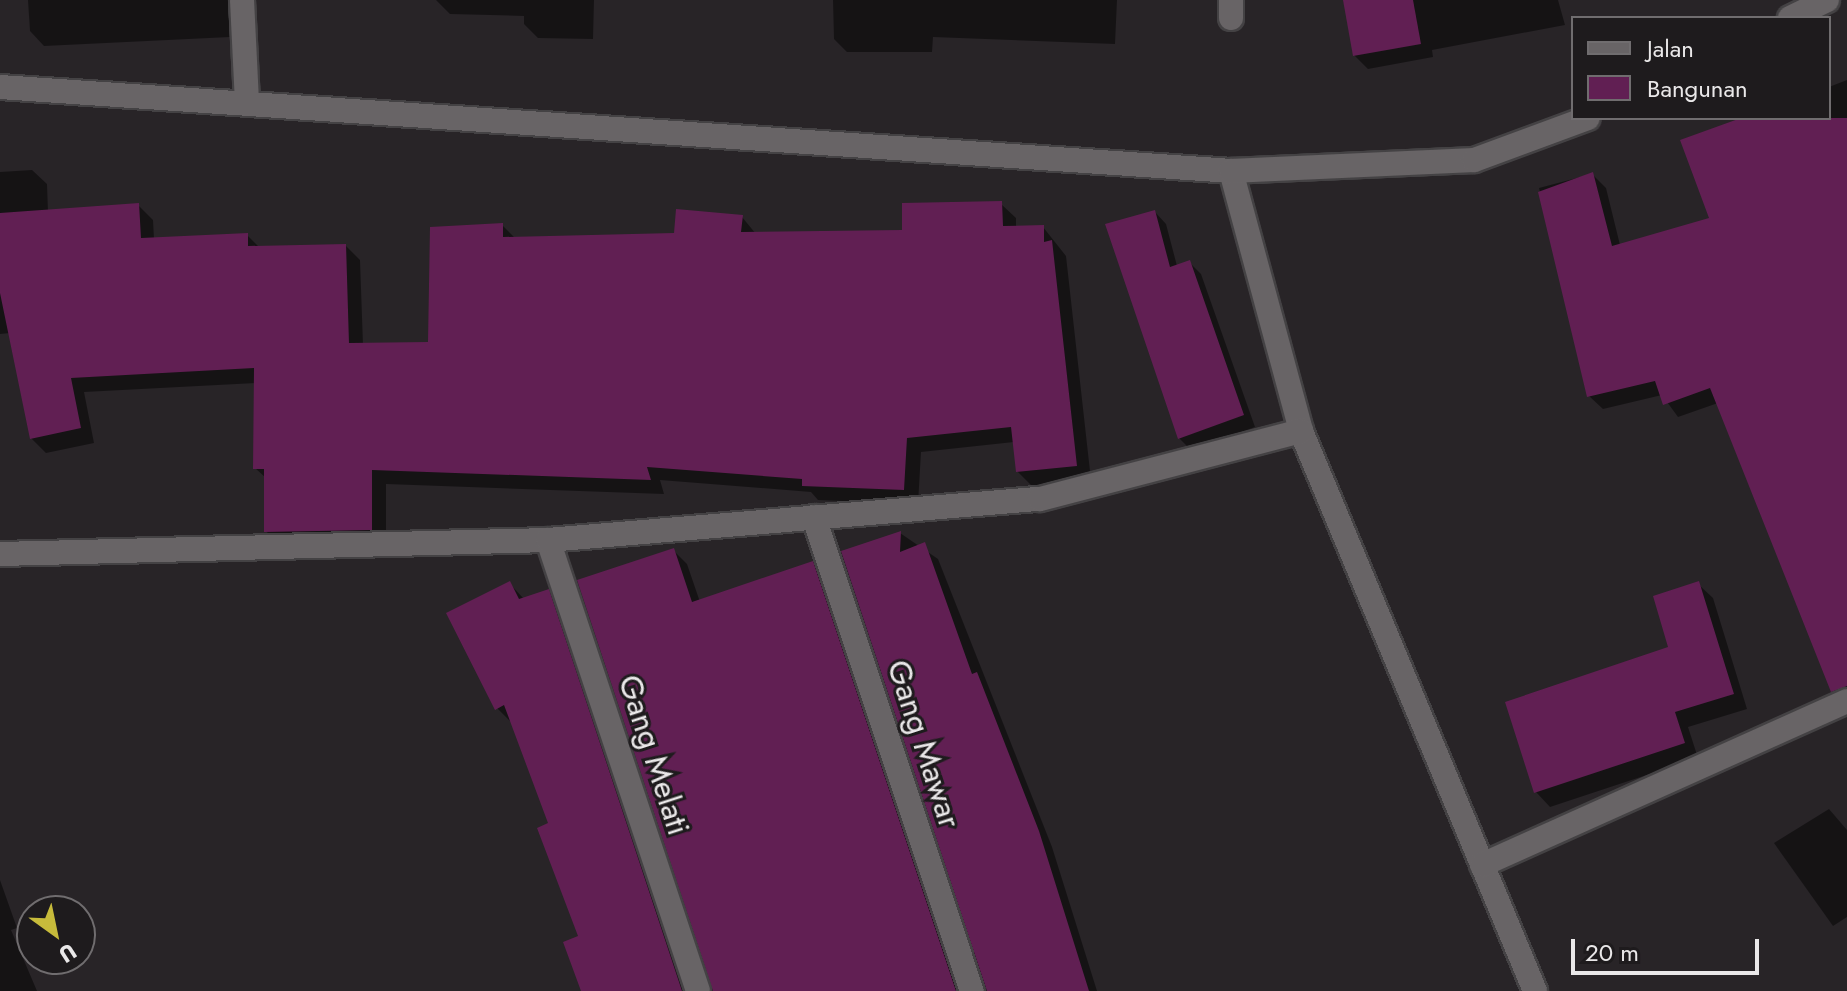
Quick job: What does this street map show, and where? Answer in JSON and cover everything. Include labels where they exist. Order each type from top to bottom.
[{"type":"street","points":[[242,0],[247,103]]},
{"type":"street","points":[[1794,16],[1827,0]]},
{"type":"street","points":[[0,87],[1231,171],[1474,160],[1583,120]]},
{"type":"street","points":[[1231,171],[1301,431],[1535,991]]},
{"type":"street","points":[[0,554],[548,540],[1040,499],[1301,431]]},
{"type":"street","name":"Gang Mawar","points":[[814,517],[972,991]]},
{"type":"street","name":"Gang Melati","points":[[548,540],[698,991]]},
{"type":"street","points":[[1482,865],[1847,701]]},
{"type":"building","points":[[1343,0],[1413,0],[1421,44],[1353,56]]},
{"type":"building","points":[[1847,118],[1847,686],[1831,692],[1710,388],[1663,405],[1655,381],[1587,397],[1538,192],[1593,172],[1612,246],[1709,218],[1680,140],[1735,120]]},
{"type":"building","points":[[1002,201],[1003,226],[1044,225],[1044,242],[1052,240],[1077,466],[1016,472],[1011,427],[907,438],[904,490],[802,486],[802,479],[647,467],[651,480],[372,470],[372,530],[264,532],[264,469],[253,469],[254,368],[71,378],[81,428],[30,439],[0,293],[0,213],[139,203],[141,238],[248,233],[248,246],[346,244],[349,343],[428,342],[430,227],[503,223],[503,237],[674,233],[676,209],[743,215],[741,232],[902,230],[902,203]]},
{"type":"building","points":[[1155,210],[1170,267],[1190,260],[1244,415],[1178,439],[1105,224]]},
{"type":"building","points":[[901,531],[900,552],[925,542],[972,674],[977,672],[1039,831],[1089,991],[987,991],[841,551]]},
{"type":"building","points":[[674,548],[692,602],[813,561],[956,991],[713,991],[577,580]]},
{"type":"building","points":[[510,581],[519,599],[549,589],[682,991],[581,991],[563,942],[578,936],[537,828],[548,823],[504,705],[495,710],[446,613]]},
{"type":"building","points":[[1699,581],[1734,694],[1675,712],[1685,743],[1534,793],[1505,702],[1668,647],[1653,596]]}]
